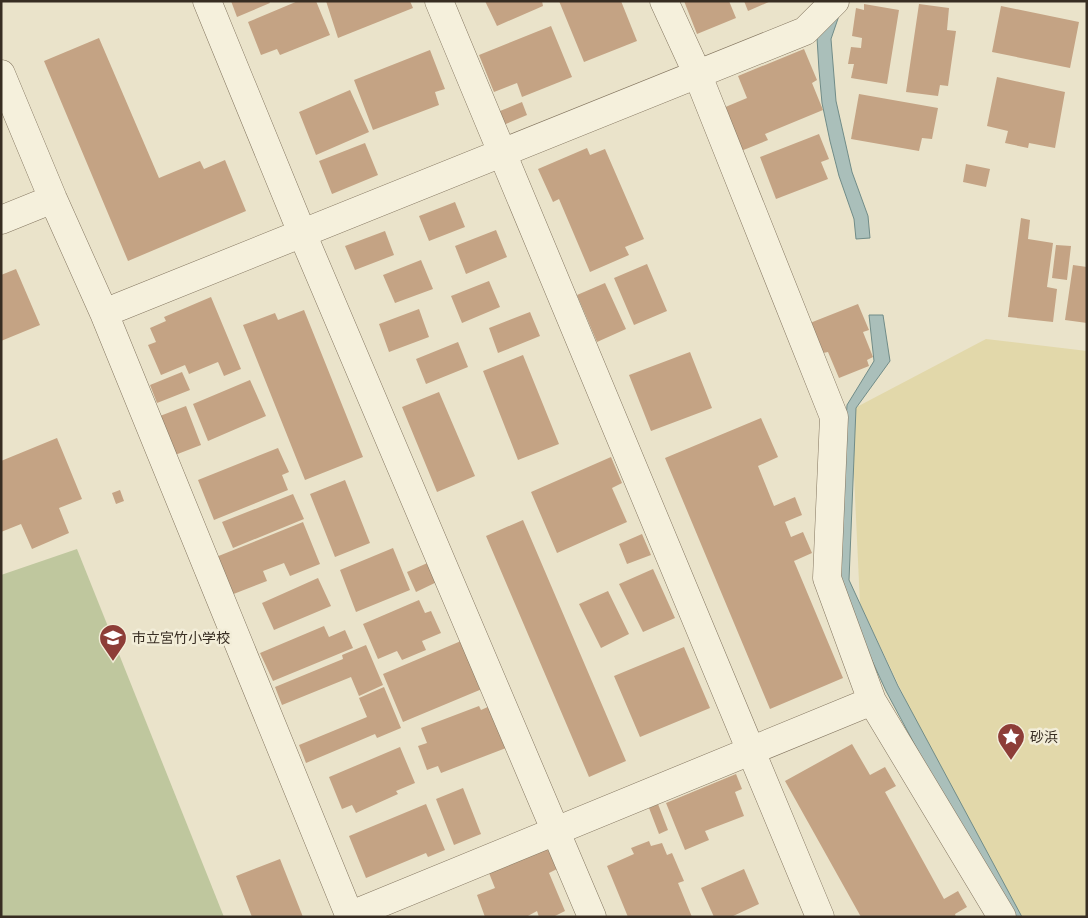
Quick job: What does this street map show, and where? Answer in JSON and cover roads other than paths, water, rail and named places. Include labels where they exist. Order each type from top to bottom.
[{"type":"street","points":[[207,1],[302,233],[592,917]]},
{"type":"street","points":[[439,1],[504,152],[820,917]]},
{"type":"street","points":[[664,1],[696,73],[834,416],[827,578],[872,701],[1002,917]]},
{"type":"street","points":[[104,313],[696,73],[805,31],[835,1]]},
{"type":"street","points":[[1,74],[53,199],[104,313],[350,916],[872,701]]},
{"type":"street","points":[[1,220],[53,199]]},
{"type":"water","points":[[844,1],[831,39],[836,101],[852,172],[868,216],[870,238],[856,239],[854,219],[839,176],[822,103],[817,38]]},
{"type":"water","points":[[869,315],[883,315],[890,361],[856,408],[849,580],[898,686],[1022,917],[1007,917],[886,691],[836,582],[847,405],[874,361]]},
{"type":"place","name":"市立宮竹小学校","points":[[113,662]]},
{"type":"place","name":"砂浜","points":[[1011,761]]}]
